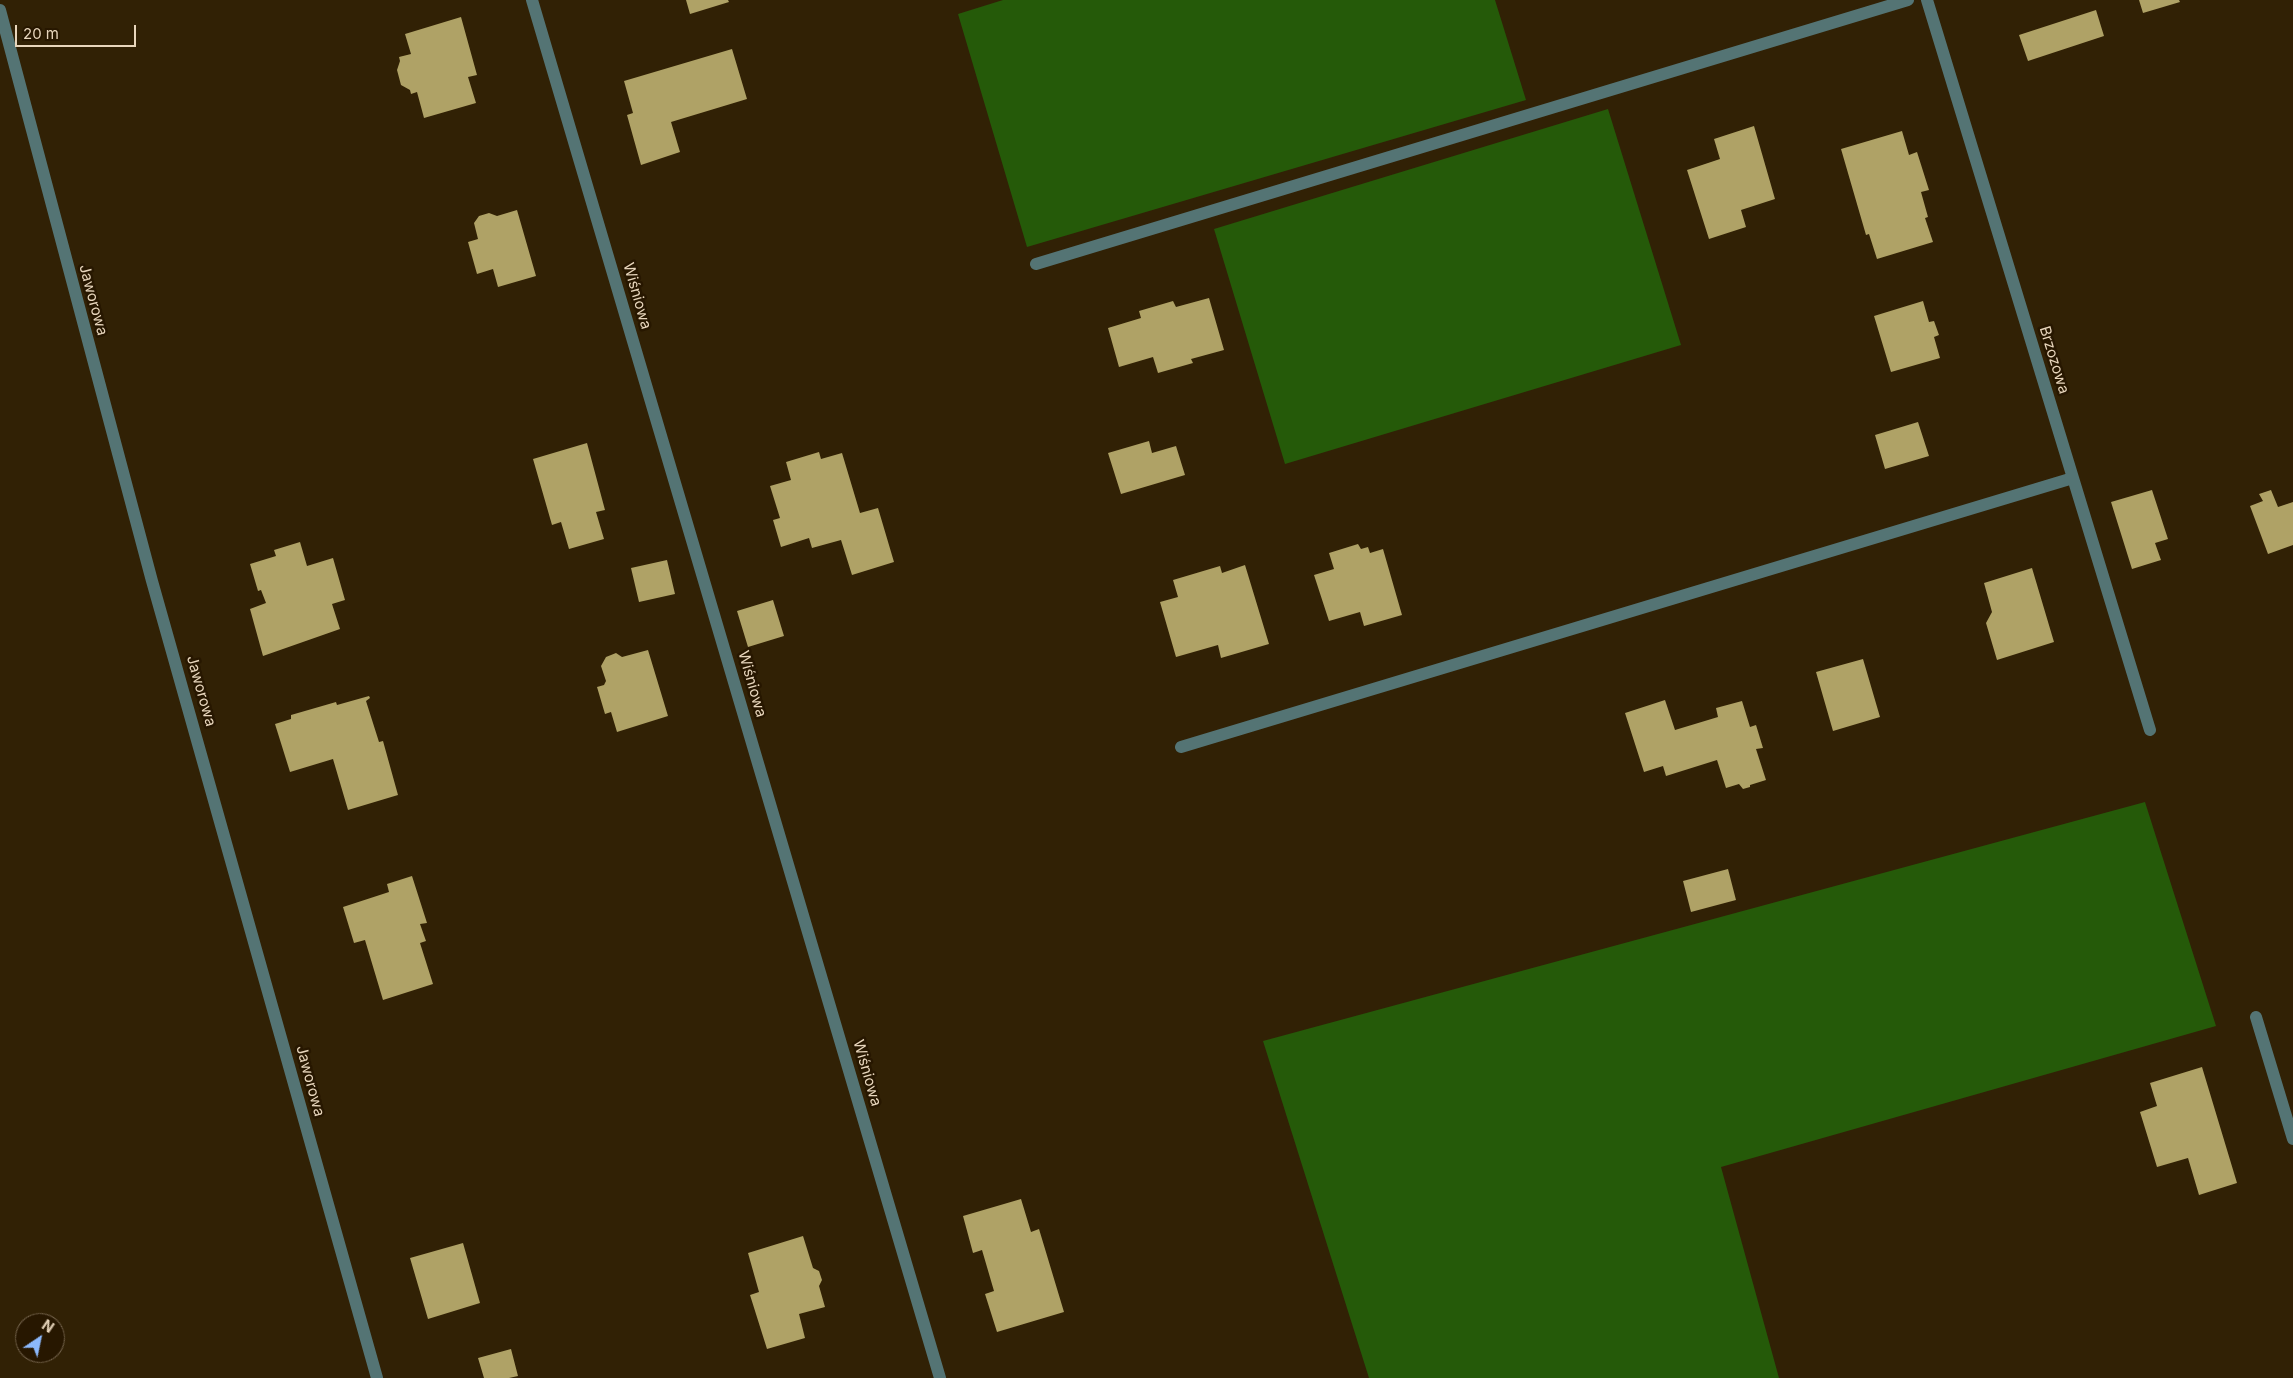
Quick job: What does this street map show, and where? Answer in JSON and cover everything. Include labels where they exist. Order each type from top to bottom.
[{"type":"street","name":"Wiśniowa","points":[[532,0],[940,1378]]},
{"type":"street","points":[[1036,264],[1908,0]]},
{"type":"street","name":"Brzozowa","points":[[1928,0],[2150,730]]},
{"type":"street","name":"Jaworowa","points":[[0,10],[152,581],[377,1378]]},
{"type":"street","points":[[1181,747],[2073,478]]},
{"type":"street","points":[[2256,1017],[2293,1139]]},
{"type":"green space","points":[[1003,0],[1495,0],[1526,100],[1027,247],[958,14]]},
{"type":"green space","points":[[1608,109],[1681,345],[1285,464],[1214,229]]},
{"type":"green space","points":[[2145,802],[2216,1026],[1721,1167],[1779,1378],[1369,1378],[1263,1041]]},
{"type":"building","points":[[686,0],[728,0],[729,2],[690,14]]},
{"type":"building","points":[[2139,0],[2179,0],[2180,2],[2143,13]]},
{"type":"building","points":[[2096,10],[2104,36],[2028,61],[2019,35]]},
{"type":"building","points":[[461,17],[477,75],[468,77],[476,103],[424,118],[417,92],[411,94],[410,90],[401,85],[397,70],[400,61],[399,57],[411,54],[405,34]]},
{"type":"building","points":[[732,49],[747,99],[671,122],[680,152],[641,165],[627,115],[633,113],[624,81]]},
{"type":"building","points":[[1754,126],[1775,199],[1741,210],[1746,227],[1709,239],[1687,170],[1720,159],[1714,139]]},
{"type":"building","points":[[1902,131],[1909,155],[1917,152],[1929,190],[1921,192],[1928,217],[1925,218],[1933,242],[1877,259],[1869,234],[1866,235],[1841,149]]},
{"type":"building","points":[[517,210],[536,276],[498,287],[493,269],[477,274],[468,242],[478,239],[474,223],[479,216],[489,213],[497,216]]},
{"type":"building","points":[[1209,298],[1224,350],[1191,359],[1193,363],[1158,373],[1153,357],[1119,367],[1108,328],[1141,318],[1139,311],[1173,301],[1176,307]]},
{"type":"building","points":[[1923,301],[1929,322],[1934,321],[1939,335],[1934,337],[1940,358],[1891,372],[1874,316]]},
{"type":"building","points":[[1918,422],[1929,456],[1885,469],[1875,435]]},
{"type":"building","points":[[1149,441],[1152,453],[1176,446],[1185,475],[1121,494],[1108,453]]},
{"type":"building","points":[[587,443],[605,510],[596,512],[604,539],[569,549],[561,522],[552,525],[533,459]]},
{"type":"building","points":[[819,452],[821,459],[842,453],[860,513],[878,508],[894,562],[852,575],[841,540],[812,548],[809,538],[781,547],[773,520],[780,518],[770,486],[791,480],[786,462]]},
{"type":"building","points":[[2152,490],[2168,539],[2155,543],[2161,560],[2132,569],[2111,502]]},
{"type":"building","points":[[2271,490],[2278,507],[2293,502],[2293,545],[2268,554],[2250,506],[2263,501],[2259,494]]},
{"type":"building","points":[[300,542],[307,566],[333,558],[345,600],[332,604],[340,629],[263,656],[250,609],[266,603],[261,590],[258,591],[250,564],[276,556],[274,550]]},
{"type":"building","points":[[1358,544],[1361,549],[1368,547],[1370,553],[1383,549],[1402,615],[1364,626],[1360,612],[1329,621],[1314,575],[1334,569],[1329,553]]},
{"type":"building","points":[[667,560],[675,594],[639,602],[631,568]]},
{"type":"building","points":[[1245,565],[1269,644],[1221,658],[1218,645],[1176,657],[1160,602],[1178,597],[1173,580],[1220,566],[1222,573]]},
{"type":"building","points":[[2032,568],[2054,642],[1997,660],[1986,623],[1992,612],[1984,583]]},
{"type":"building","points":[[773,600],[784,636],[748,647],[737,611]]},
{"type":"building","points":[[648,650],[668,716],[617,732],[611,712],[605,714],[597,687],[604,685],[606,681],[601,666],[606,657],[616,653],[622,657]]},
{"type":"building","points":[[1863,659],[1880,717],[1833,731],[1816,672]]},
{"type":"building","points":[[369,696],[370,698],[366,701],[379,742],[383,741],[398,795],[348,810],[333,759],[290,772],[275,724],[291,719],[291,715],[336,702],[337,705]]},
{"type":"building","points":[[1665,700],[1675,730],[1718,717],[1716,708],[1742,701],[1750,727],[1756,725],[1763,748],[1756,749],[1766,780],[1743,789],[1739,784],[1726,788],[1717,760],[1666,776],[1663,766],[1644,772],[1625,713]]},
{"type":"building","points":[[1728,869],[1736,900],[1691,912],[1683,881]]},
{"type":"building","points":[[412,876],[427,923],[420,924],[426,941],[420,943],[433,984],[383,1000],[365,940],[354,943],[343,907],[389,892],[387,884]]},
{"type":"building","points":[[2202,1067],[2237,1183],[2199,1195],[2188,1158],[2157,1167],[2140,1112],[2157,1106],[2150,1083]]},
{"type":"building","points":[[1021,1199],[1031,1232],[1039,1229],[1064,1312],[997,1332],[985,1294],[994,1291],[982,1250],[973,1253],[963,1216]]},
{"type":"building","points":[[803,1236],[813,1268],[819,1271],[822,1280],[819,1286],[825,1307],[799,1314],[805,1338],[767,1349],[750,1295],[759,1292],[748,1253]]},
{"type":"building","points":[[463,1243],[480,1303],[428,1319],[410,1258]]},
{"type":"building","points":[[511,1349],[518,1376],[484,1378],[478,1358]]}]
